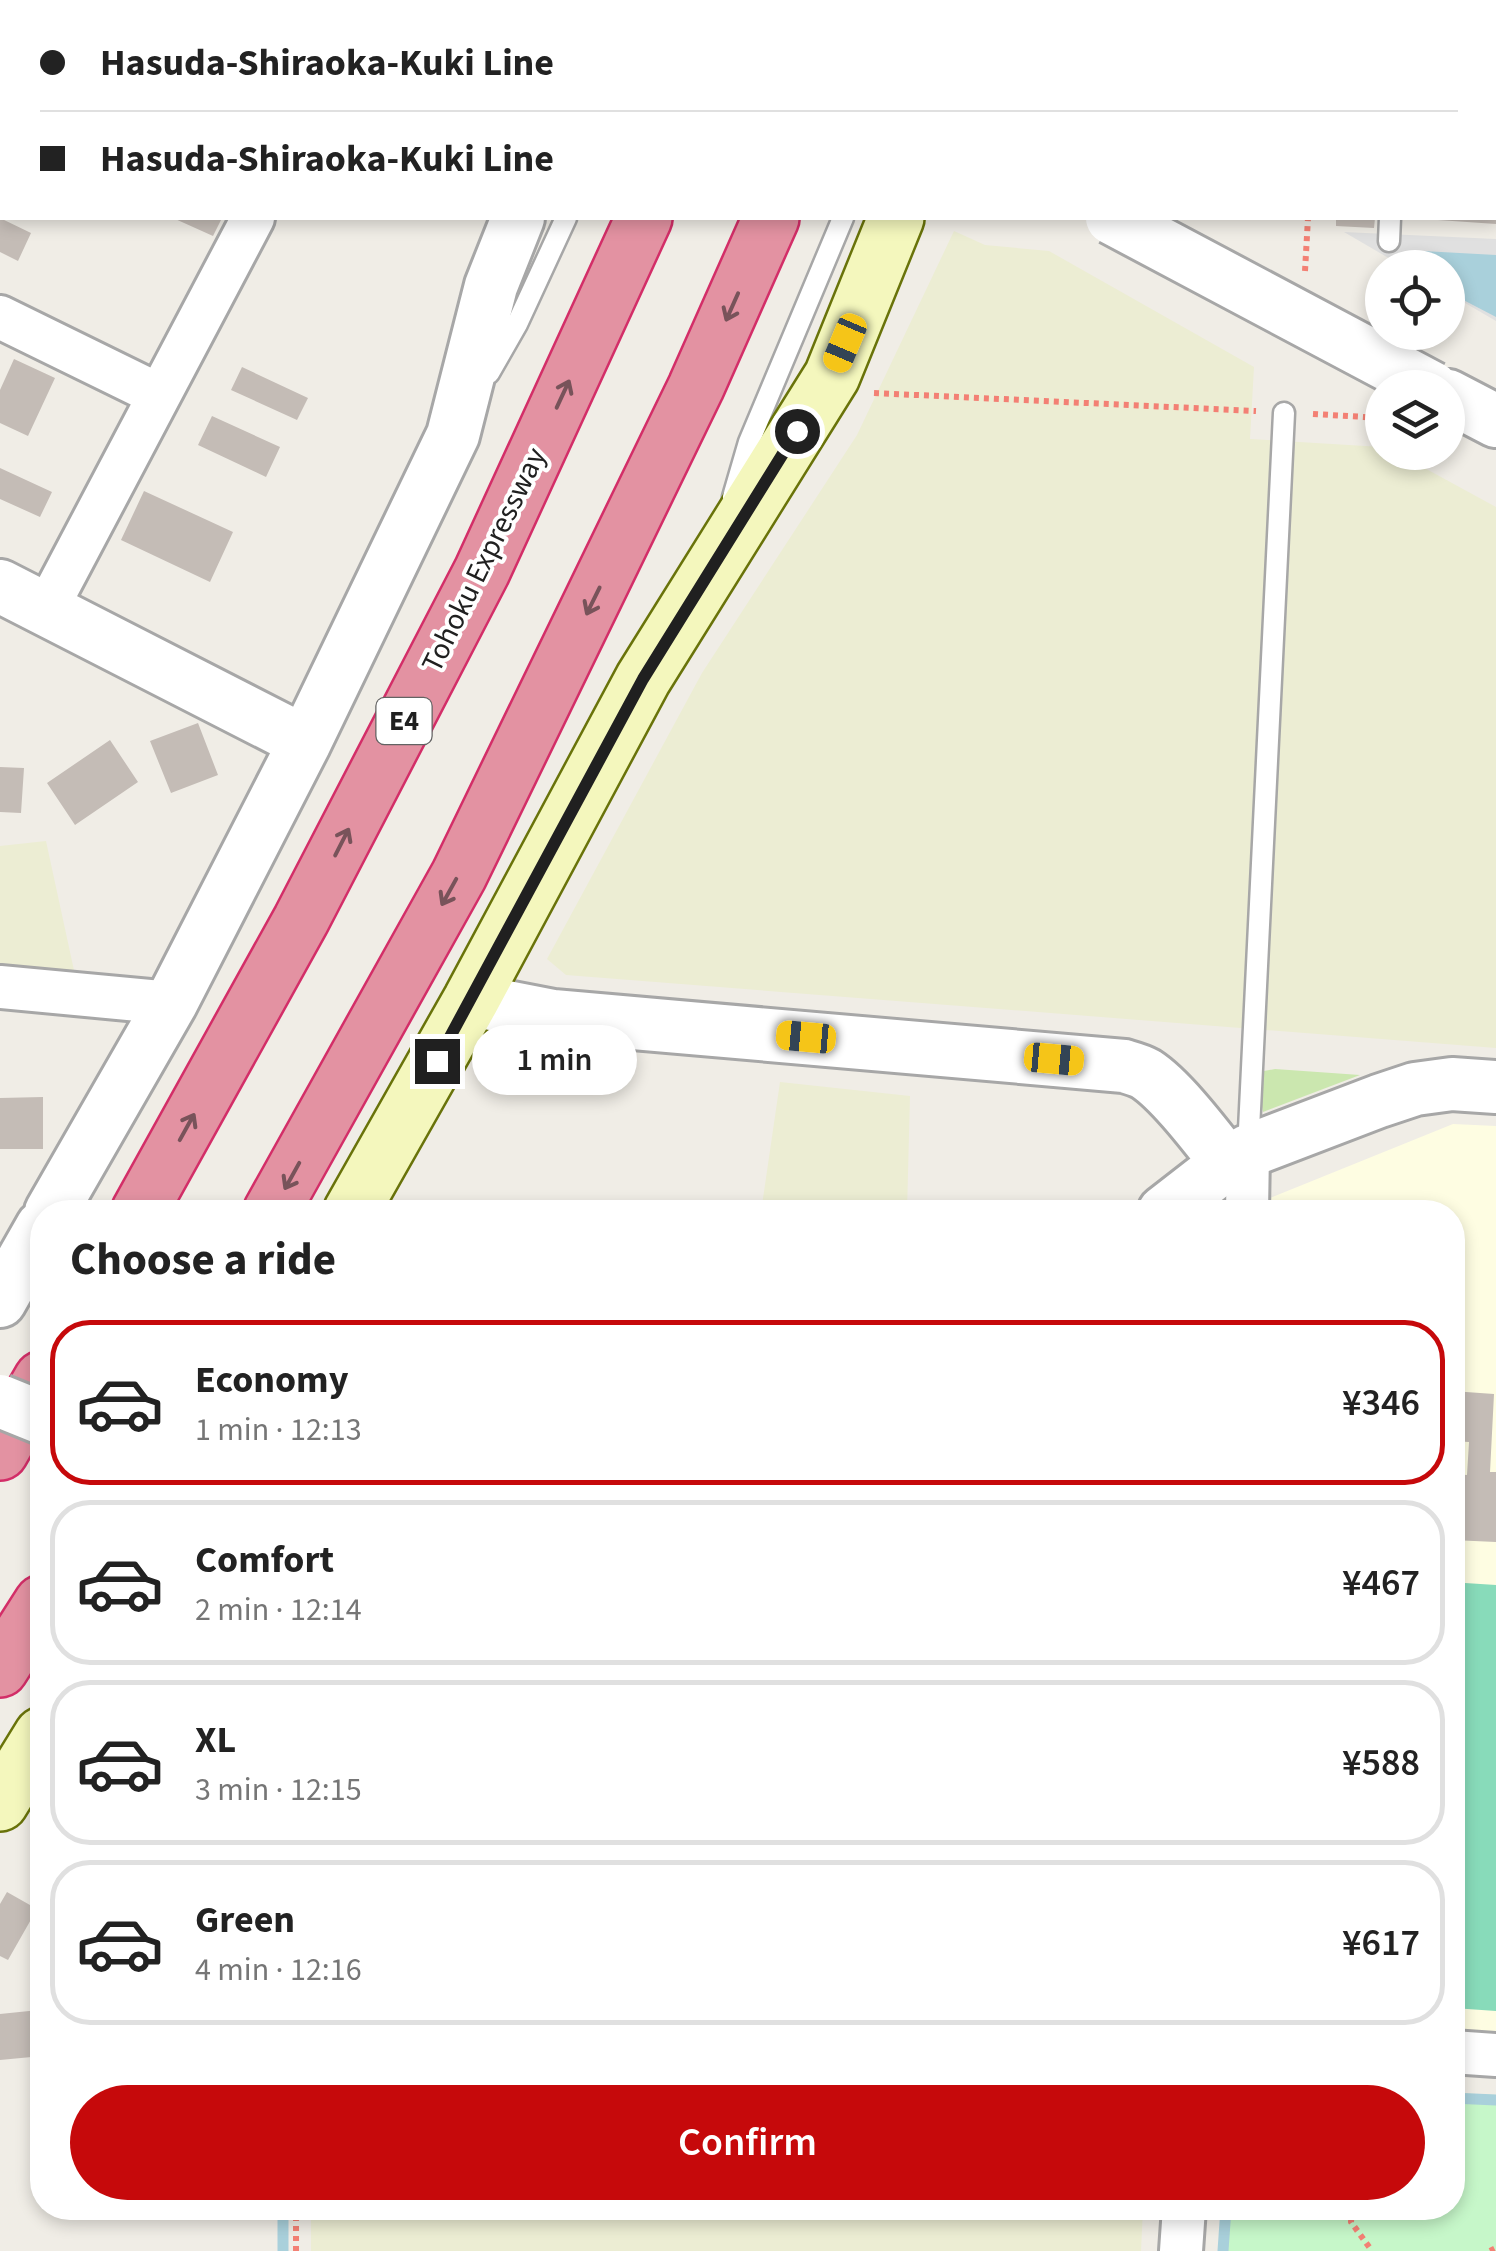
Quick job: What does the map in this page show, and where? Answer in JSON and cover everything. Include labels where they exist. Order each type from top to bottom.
[{"type":"highway","name":"Tohoku Expressway","points":[[146,1200],[302,920],[482,571],[643,220]]},
{"type":"highway","points":[[279,1200],[458,875],[696,387],[770,220]]},
{"type":"highway","points":[[0,1452],[30,1400]]},
{"type":"highway","points":[[0,1669],[30,1622]]},
{"type":"main road","points":[[359,1200],[643,679],[832,376],[895,220]]},
{"type":"main road","points":[[0,1803],[30,1754]]},
{"type":"street","points":[[46,610],[251,220]]},
{"type":"street","points":[[57,1200],[170,1003],[304,742],[452,435],[490,286],[517,220]]},
{"type":"street","points":[[1116,220],[1398,370]]},
{"type":"street","points":[[0,318],[159,395]]},
{"type":"street","points":[[1465,405],[1496,421]]},
{"type":"street","points":[[0,586],[304,742]]},
{"type":"street","points":[[0,987],[170,1003]]},
{"type":"street","points":[[471,1000],[553,1016],[1124,1066],[1158,1084],[1196,1125],[1237,1157],[1245,1200]]},
{"type":"street","points":[[1180,1200],[1237,1157],[1414,1089],[1452,1084],[1496,1087]]},
{"type":"street","points":[[0,1301],[30,1247]]},
{"type":"street","points":[[0,1402],[30,1413]]},
{"type":"street","points":[[1465,2053],[1496,2055]]},
{"type":"street","points":[[1182,2251],[1183,2220]]},
{"type":"lane","points":[[452,435],[517,324],[565,220]]},
{"type":"lane","points":[[714,561],[749,442],[842,220]]},
{"type":"lane","points":[[1389,241],[1390,220]]},
{"type":"lane","points":[[1237,1157],[1284,413]]},
{"type":"path","points":[[832,376],[856,390],[877,393],[1365,417]]},
{"type":"path","points":[[296,2220],[296,2251]]},
{"type":"path","points":[[1350,2220],[1372,2251]]},
{"type":"shaded area","points":[[954,231],[985,245],[1049,251],[1254,367],[1250,439],[1365,446],[1365,470],[1428,470],[1496,507],[1496,1048],[566,975],[547,959],[702,673],[857,435]]},
{"type":"shaded area","points":[[1344,232],[1496,239],[1496,321],[1465,303],[1465,250],[1375,250]]},
{"type":"shaded area","points":[[46,841],[75,975],[0,970],[0,846]]},
{"type":"shaded area","points":[[780,1082],[910,1096],[907,1200],[763,1200]]},
{"type":"shaded area","points":[[1453,1124],[1496,1126],[1496,2045],[1465,2044],[1465,1200],[1265,1200]]},
{"type":"shaded area","points":[[311,2220],[1142,2220],[1141,2251],[311,2251]]},
{"type":"green space","points":[[1264,1071],[1360,1075],[1263,1112],[1258,1084]]},
{"type":"green space","points":[[1465,1583],[1496,1585],[1496,2011],[1465,2009]]},
{"type":"green space","points":[[1465,2094],[1496,2095],[1496,2251],[1219,2251],[1221,2220],[1465,2220]]},
{"type":"water","points":[[1465,253],[1496,255],[1496,317],[1465,301]]},
{"type":"building","points":[[0,220],[31,233],[18,261],[0,252]]},
{"type":"building","points":[[177,220],[221,220],[213,236]]},
{"type":"building","points":[[1336,220],[1375,220],[1374,228],[1336,226]]},
{"type":"building","points":[[1438,220],[1496,220],[1496,224]]},
{"type":"building","points":[[14,359],[55,378],[28,436],[0,423],[0,390]]},
{"type":"building","points":[[242,367],[308,398],[297,420],[231,390]]},
{"type":"building","points":[[212,416],[280,447],[266,477],[198,445]]},
{"type":"building","points":[[0,468],[52,492],[40,517],[0,499]]},
{"type":"building","points":[[144,491],[233,532],[210,582],[121,540]]},
{"type":"building","points":[[198,723],[218,775],[171,793],[150,741]]},
{"type":"building","points":[[110,740],[138,782],[75,825],[47,783]]},
{"type":"building","points":[[0,767],[24,768],[21,813],[0,812]]},
{"type":"building","points":[[43,1097],[43,1149],[0,1149],[0,1098]]},
{"type":"building","points":[[1465,1392],[1494,1394],[1490,1472],[1496,1472],[1496,1542],[1465,1541],[1469,1442],[1465,1442]]},
{"type":"building","points":[[7,1892],[30,1905],[30,1921],[8,1960],[0,1956],[0,1904]]},
{"type":"building","points":[[30,2011],[30,2057],[0,2060],[0,2014]]},
{"type":"waterway","points":[[1465,2099],[1496,2100]]},
{"type":"waterway","points":[[283,2220],[283,2251]]},
{"type":"waterway","points":[[1223,2251],[1225,2220]]},
{"type":"route","points":[[437,1061],[643,679],[797,431]]}]
